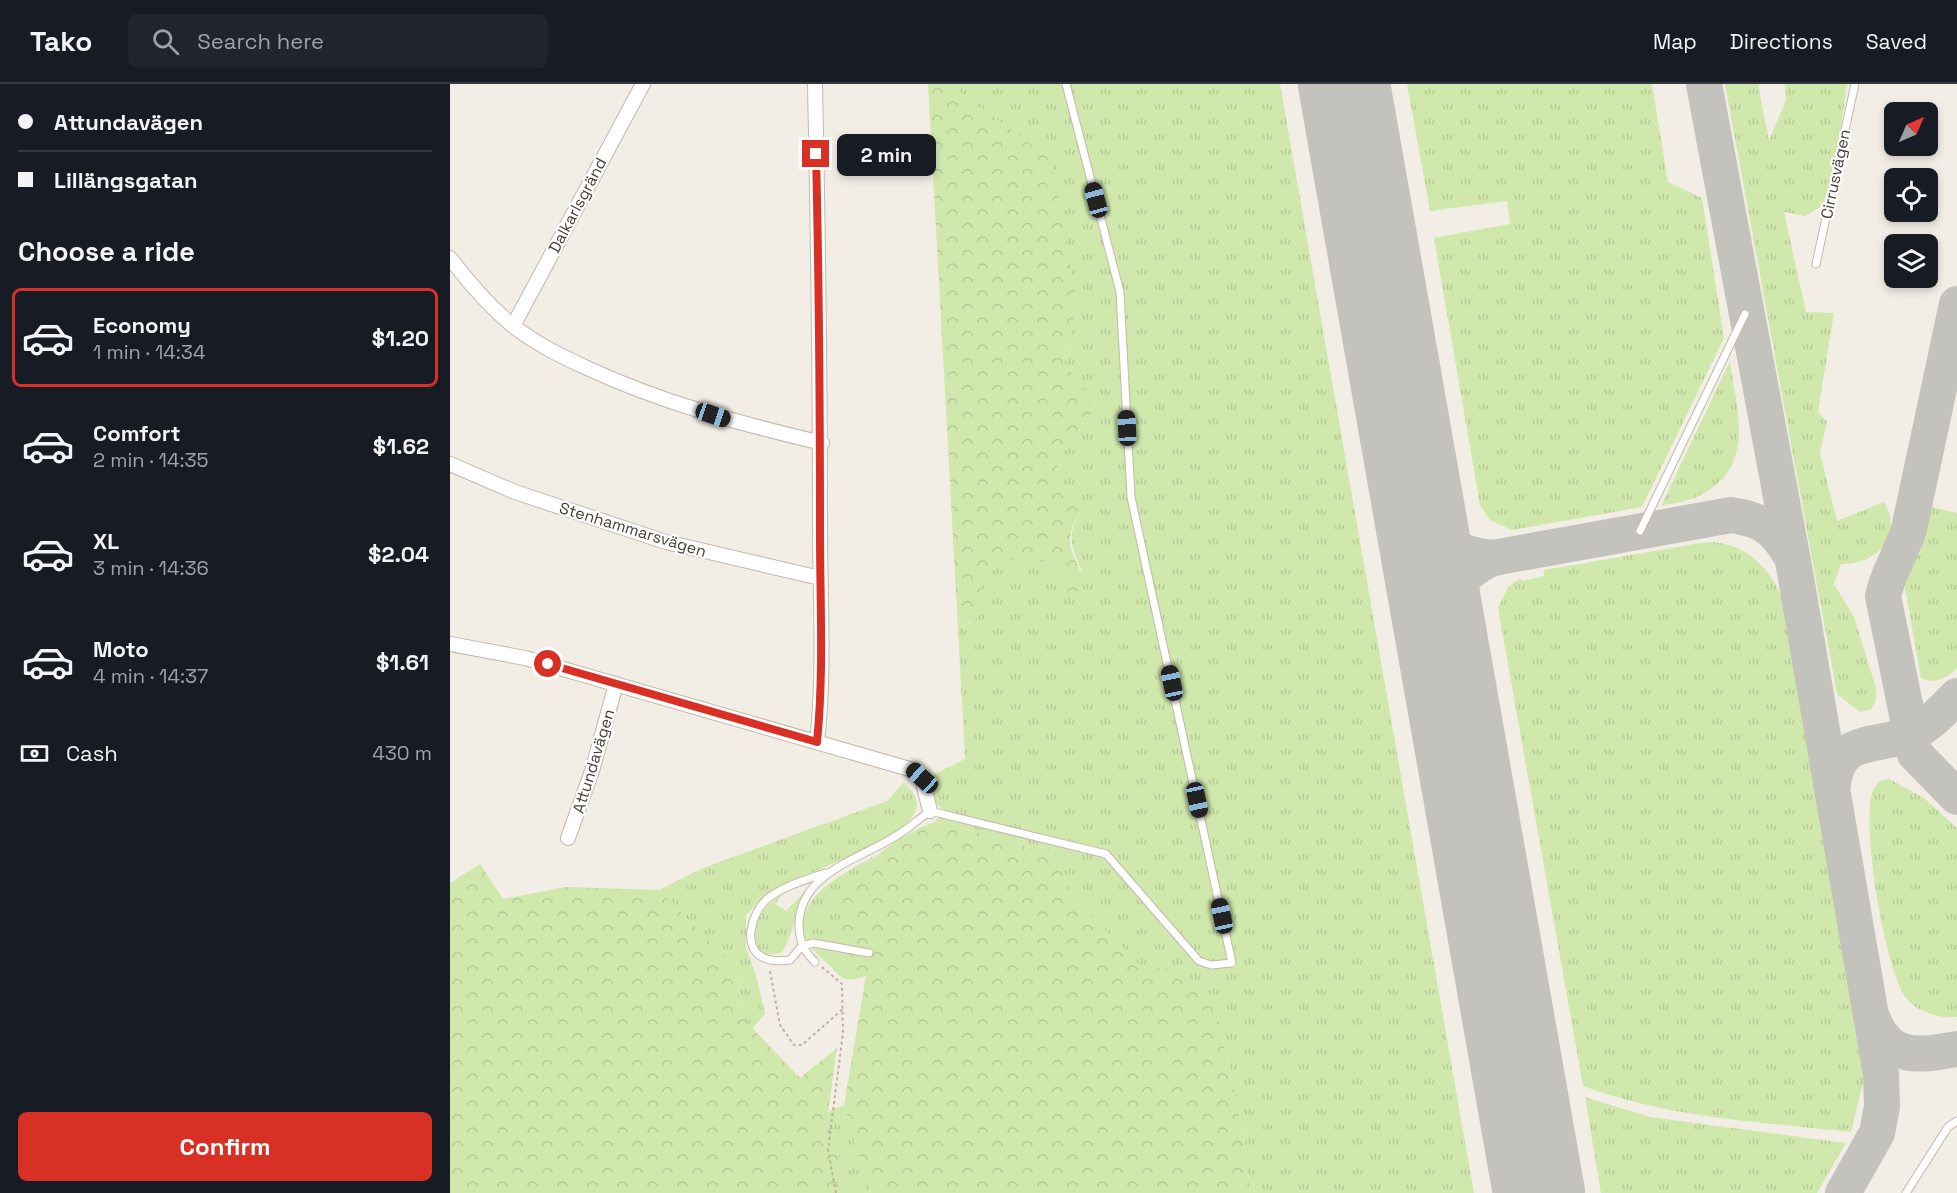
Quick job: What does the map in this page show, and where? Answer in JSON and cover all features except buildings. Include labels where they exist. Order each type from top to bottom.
[{"type":"street","name":"Dalkarlsgränd","points":[[513,326],[643,84]]},
{"type":"street","points":[[814,84],[822,442],[820,578],[822,692],[817,742]]},
{"type":"street","points":[[450,258],[474,290],[513,326],[555,353],[620,383],[731,421],[822,442]]},
{"type":"street","name":"Stenhammarsvägen","points":[[450,464],[515,492],[666,542],[820,578]]},
{"type":"street","points":[[450,644],[525,658],[913,770],[922,778],[930,811]]},
{"type":"street","name":"Attundavägen","points":[[567,838],[591,771],[616,684]]},
{"type":"lane","points":[[870,953],[813,943],[802,946],[790,960],[767,959],[755,952],[751,940],[752,925],[765,901],[791,886],[833,870],[897,836],[930,811],[1106,854],[1199,961],[1211,965],[1232,963],[1131,497],[1120,292],[1066,84]]},
{"type":"lane","name":"Cirrusvägen","points":[[1816,264],[1855,84]]},
{"type":"lane","points":[[1640,531],[1745,314]]},
{"type":"lane","points":[[815,962],[802,946],[799,937],[799,919],[803,900],[818,882],[833,870]]},
{"type":"lane","points":[[1906,1193],[1948,1127],[1957,1121]]},
{"type":"path","points":[[767,959],[780,1025],[794,1046],[802,1045],[844,1007]]},
{"type":"path","points":[[815,962],[842,984],[843,1033],[828,1150],[836,1193]]},
{"type":"green space","points":[[928,84],[957,84],[957,90],[1051,159],[1075,293],[1074,316],[1064,362],[1081,386],[1097,399],[1087,425],[1064,446],[1056,471],[1067,493],[1083,507],[1073,526],[1070,538],[1081,575],[1078,591],[1071,602],[1064,575],[1064,560],[1035,562],[1019,567],[1015,558],[999,555],[980,579],[989,610],[958,629]]},
{"type":"green space","points":[[957,84],[1280,84],[1474,1193],[1250,1193],[1245,1141],[1214,998],[1147,973],[1075,900],[1054,854],[936,821],[943,809],[937,804],[925,779],[965,759],[958,629],[971,622],[980,579],[999,555],[1015,558],[1019,566],[1035,562],[1064,560],[1064,575],[1082,572],[1073,546],[1072,532],[1083,507],[1067,493],[1056,471],[1064,446],[1087,425],[1097,400],[1081,386],[1064,362],[1074,316],[957,90]]},
{"type":"green space","points":[[1407,84],[1652,84],[1668,182],[1702,198],[1724,338],[1642,507],[1512,530],[1490,520],[1480,505],[1434,238],[1510,224],[1507,201],[1430,211]]},
{"type":"green space","points":[[1725,84],[1758,84],[1769,141],[1786,100],[1785,84],[1847,84],[1834,177],[1822,206],[1805,216],[1784,212],[1806,312],[1834,313],[1818,412],[1827,422],[1820,453],[1837,521],[1884,502],[1891,526],[1889,537],[1876,554],[1866,560],[1841,564],[1834,584],[1854,617],[1876,688],[1876,700],[1871,709],[1860,712],[1837,694]]},
{"type":"green space","points":[[1730,361],[1738,420],[1739,438],[1736,455],[1728,471],[1716,485],[1697,497],[1661,506]]},
{"type":"green space","points":[[1929,506],[1957,513],[1957,669],[1936,681],[1921,678],[1903,577],[1920,553]]},
{"type":"green space","points":[[1707,542],[1734,547],[1756,560],[1773,580],[1785,605],[1866,1071],[1851,1132],[1682,1112],[1616,1097],[1583,1086],[1498,608],[1508,587],[1520,578],[1522,581],[1544,576],[1544,570]]},
{"type":"green space","points":[[1889,779],[1924,798],[1957,828],[1957,1017],[1930,1014],[1911,1004],[1898,983],[1890,959],[1877,898],[1870,836],[1872,793],[1879,781]]},
{"type":"green space","points":[[904,782],[914,794],[917,802],[916,810],[908,821],[874,844],[774,890],[746,915],[746,948],[756,975],[765,1014],[752,1029],[739,1014],[738,971],[659,890],[703,868],[887,801]]},
{"type":"green space","points":[[936,821],[1054,854],[1075,900],[1147,972],[1163,967],[1214,998],[1245,1141],[1250,1193],[870,1193],[844,1105],[866,976],[848,963],[842,931],[841,906],[850,886],[870,862],[895,842]]},
{"type":"green space","points":[[874,856],[842,901],[866,976],[846,979],[837,974],[807,942],[803,920],[818,893],[845,873]]},
{"type":"green space","points":[[480,864],[503,899],[566,887],[659,890],[738,971],[739,1014],[800,1078],[837,1048],[828,1112],[848,1193],[450,1193],[450,883]]},
{"type":"green space","points":[[810,886],[800,903],[790,937],[781,953],[765,955],[755,939],[755,930],[762,913],[783,894],[775,904],[786,911]]},
{"type":"green space","points":[[1585,1097],[1650,1117],[1846,1143],[1817,1193],[1601,1193]]},
{"type":"green space","points":[[844,1105],[870,1193],[848,1193],[828,1112]]},
{"type":"taxiway","points":[[1704,84],[1793,561],[1881,1074],[1882,1106],[1877,1133],[1843,1193]]},
{"type":"taxiway","points":[[1957,304],[1909,529],[1883,596],[1915,754],[1957,797]]},
{"type":"taxiway","points":[[1418,505],[1431,527],[1447,543],[1467,553],[1493,558]]},
{"type":"taxiway","points":[[1440,633],[1456,588],[1471,571],[1493,558],[1731,515],[1752,520],[1767,527],[1779,538],[1791,556]]},
{"type":"taxiway","points":[[1833,785],[1836,769],[1843,757],[1852,750],[1901,737],[1920,729],[1932,721],[1957,696]]},
{"type":"taxiway","points":[[1872,1017],[1887,1042],[1906,1052],[1917,1054],[1957,1049]]},
{"type":"runway","points":[[1344,84],[1539,1193]]},
{"type":"route","points":[[548,664],[817,742],[822,692],[820,578],[822,442],[816,154]]}]
